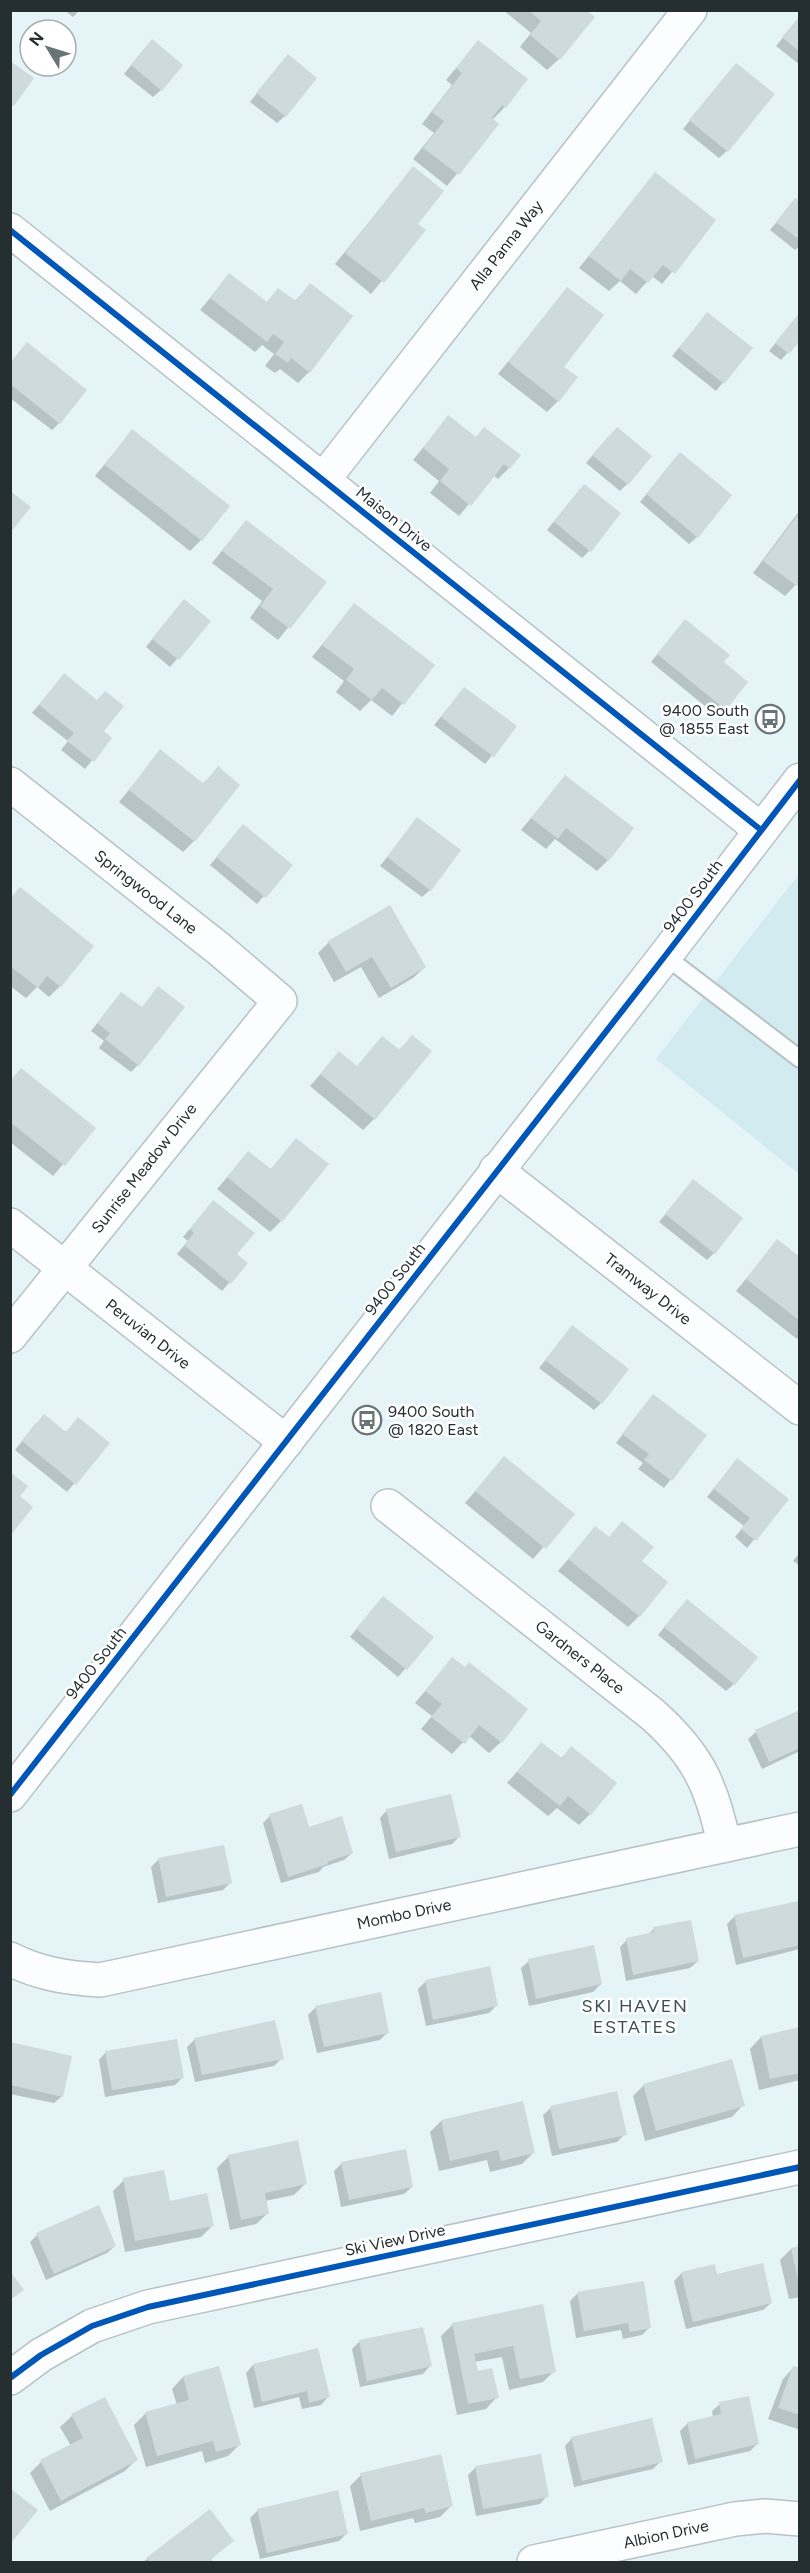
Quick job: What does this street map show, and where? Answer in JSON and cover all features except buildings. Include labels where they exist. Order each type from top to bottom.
[{"type":"street","name":"Alla Panna Way","points":[[323,480],[690,10]]},
{"type":"street","name":"Maison Drive","points":[[10,230],[761,830]]},
{"type":"street","name":"9400 South","points":[[10,1795],[800,780]]},
{"type":"street","name":"Springwood Lane","points":[[10,784],[219,949],[280,1001]]},
{"type":"street","name":"Sunrise Meadow Drive","points":[[10,1336],[280,1001]]},
{"type":"street","name":"Tramway Drive","points":[[496,1170],[800,1408]]},
{"type":"street","name":"Peruvian Drive","points":[[10,1225],[286,1442]]},
{"type":"street","name":"Gardners Place","points":[[388,1506],[678,1737],[696,1763],[710,1794],[724,1844]]},
{"type":"street","name":"Mombo Drive","points":[[10,1959],[38,1972],[68,1978],[100,1980],[800,1829]]},
{"type":"street","name":"Ski View Drive","points":[[10,2378],[41,2355],[92,2326],[148,2307],[800,2167]]},
{"type":"street","name":"Albion Drive","points":[[534,2562],[735,2519],[765,2516],[800,2519]]},
{"type":"lane","points":[[665,956],[800,1059]]},
{"type":"shaded area","points":[[799,874],[799,1174],[656,1059]]},
{"type":"cycle path","points":[[10,230],[761,830]]},
{"type":"cycle path","points":[[10,1795],[800,780]]},
{"type":"cycle path","points":[[10,2378],[41,2355],[92,2326],[148,2307],[800,2167]]},
{"type":"place","name":"9400 South @ 1855 East","points":[[770,719]]},
{"type":"place","name":"9400 South @ 1820 East","points":[[367,1420]]},
{"type":"district","name":"SKI HAVEN ESTATES","points":[[635,2016]]}]
